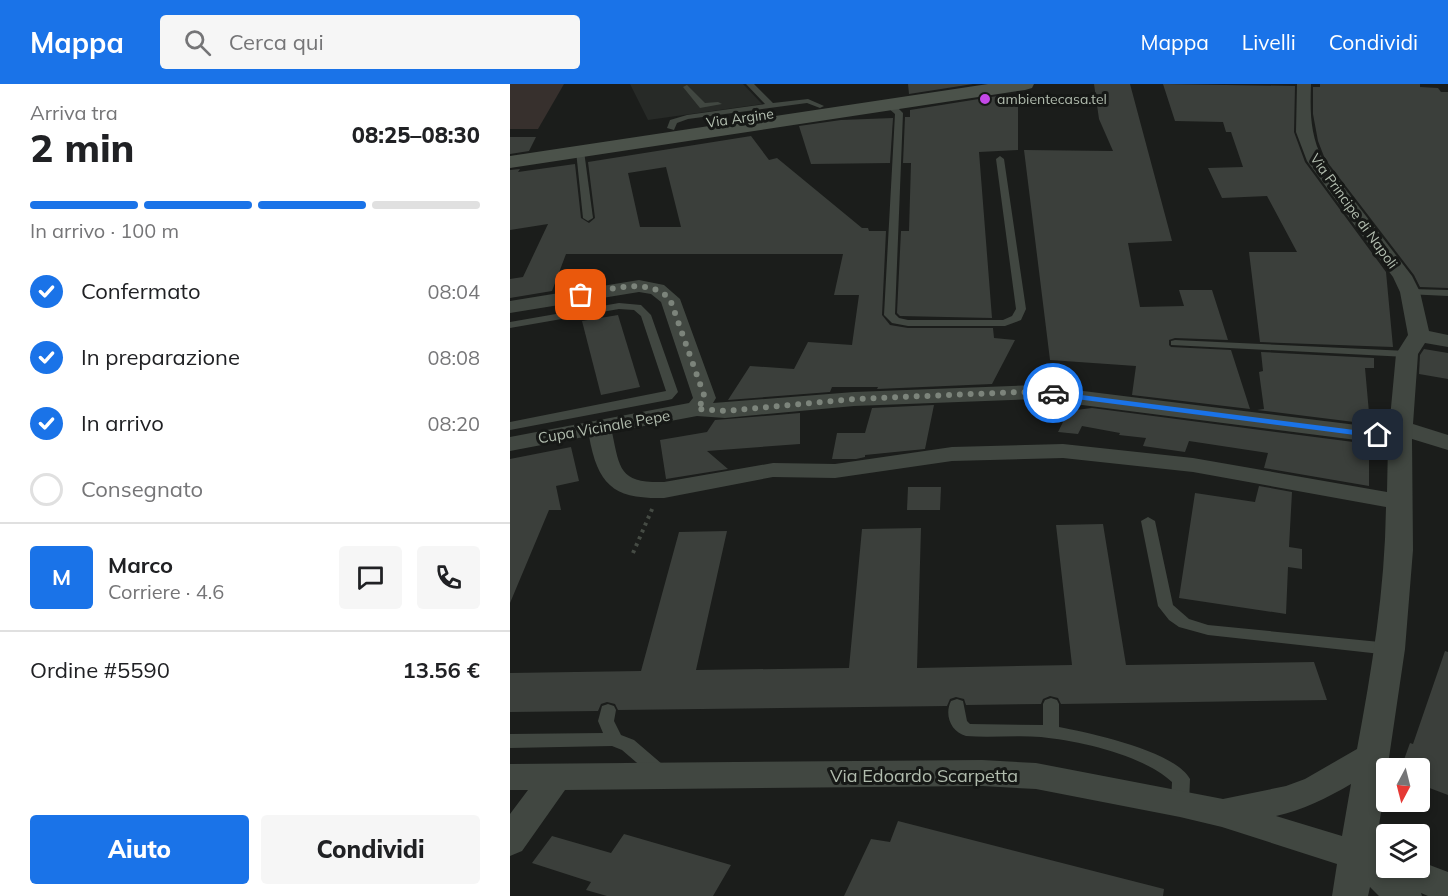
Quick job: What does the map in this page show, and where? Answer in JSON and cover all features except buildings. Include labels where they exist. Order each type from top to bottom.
[{"type":"street","name":"Via Argine","points":[[510,151],[969,84]]},
{"type":"street","name":"Via Argine","points":[[510,162],[1025,84]]},
{"type":"street","name":"Via Principe di Napoli","points":[[1304,84],[1302,126],[1304,141],[1315,161],[1402,276],[1410,292],[1413,345],[1401,433],[1399,550],[1390,649],[1373,756],[1372,859],[1350,896]]},
{"type":"street","points":[[510,307],[628,287],[657,289],[670,299],[705,398],[697,409]]},
{"type":"street","points":[[1413,345],[1448,341]]},
{"type":"street","name":"Cupa Vicinale Pepe","points":[[510,444],[697,409],[725,411],[854,399],[1035,392],[1401,433],[1448,443]]},
{"type":"street","points":[[599,427],[607,470],[612,476],[630,487],[656,490],[773,470],[844,470],[952,454],[1063,451],[1193,465],[1400,502]]},
{"type":"street","name":"Via Edoardo Scarpetta","points":[[1222,813],[1290,799],[1317,788],[1373,756]]},
{"type":"street","name":"Via Edoardo Scarpetta","points":[[510,777],[982,773],[1025,775],[1081,783],[1222,813],[1372,859]]},
{"type":"street","points":[[510,841],[556,777]]},
{"type":"street","points":[[1372,859],[1404,896]]},
{"type":"street","points":[[1423,878],[1448,888]]},
{"type":"lane","points":[[750,84],[770,105]]},
{"type":"lane","points":[[687,87],[703,106],[763,98]]},
{"type":"lane","points":[[671,128],[673,122],[687,117],[808,101],[820,106]]},
{"type":"lane","points":[[890,105],[899,113],[889,315],[896,321],[1005,323],[1017,318],[1022,309],[1000,159]]},
{"type":"lane","points":[[580,152],[588,218]]},
{"type":"lane","points":[[1410,292],[1448,293]]},
{"type":"lane","name":"Cupa Vicinale Pepe","points":[[510,325],[619,306],[637,307],[646,315],[672,392],[668,396],[510,426]]},
{"type":"lane","points":[[1175,343],[1413,345]]},
{"type":"lane","points":[[1148,521],[1166,606],[1171,615],[1181,622],[1208,630],[1390,649]]},
{"type":"lane","points":[[1051,704],[1051,732]]},
{"type":"lane","points":[[957,705],[959,724],[966,730],[1051,732],[1115,746],[1175,771],[1181,783],[1180,803]]},
{"type":"lane","points":[[608,710],[606,722],[614,739]]},
{"type":"lane","points":[[510,741],[614,739],[628,745],[664,776]]},
{"type":"path","points":[[633,553],[655,503],[656,490]]},
{"type":"shaded area","points":[[510,84],[564,84],[538,129],[510,129]]},
{"type":"shaded area","points":[[630,84],[743,84],[762,104],[648,120]]},
{"type":"way so far","points":[[581,295],[639,286],[663,292],[670,299],[705,398],[697,409],[725,411],[854,399],[1020,392],[1053,393]]},
{"type":"place","name":"ambientecasa.tel","points":[[985,99]]},
{"type":"route","points":[[1053,393],[1378,435]]}]
